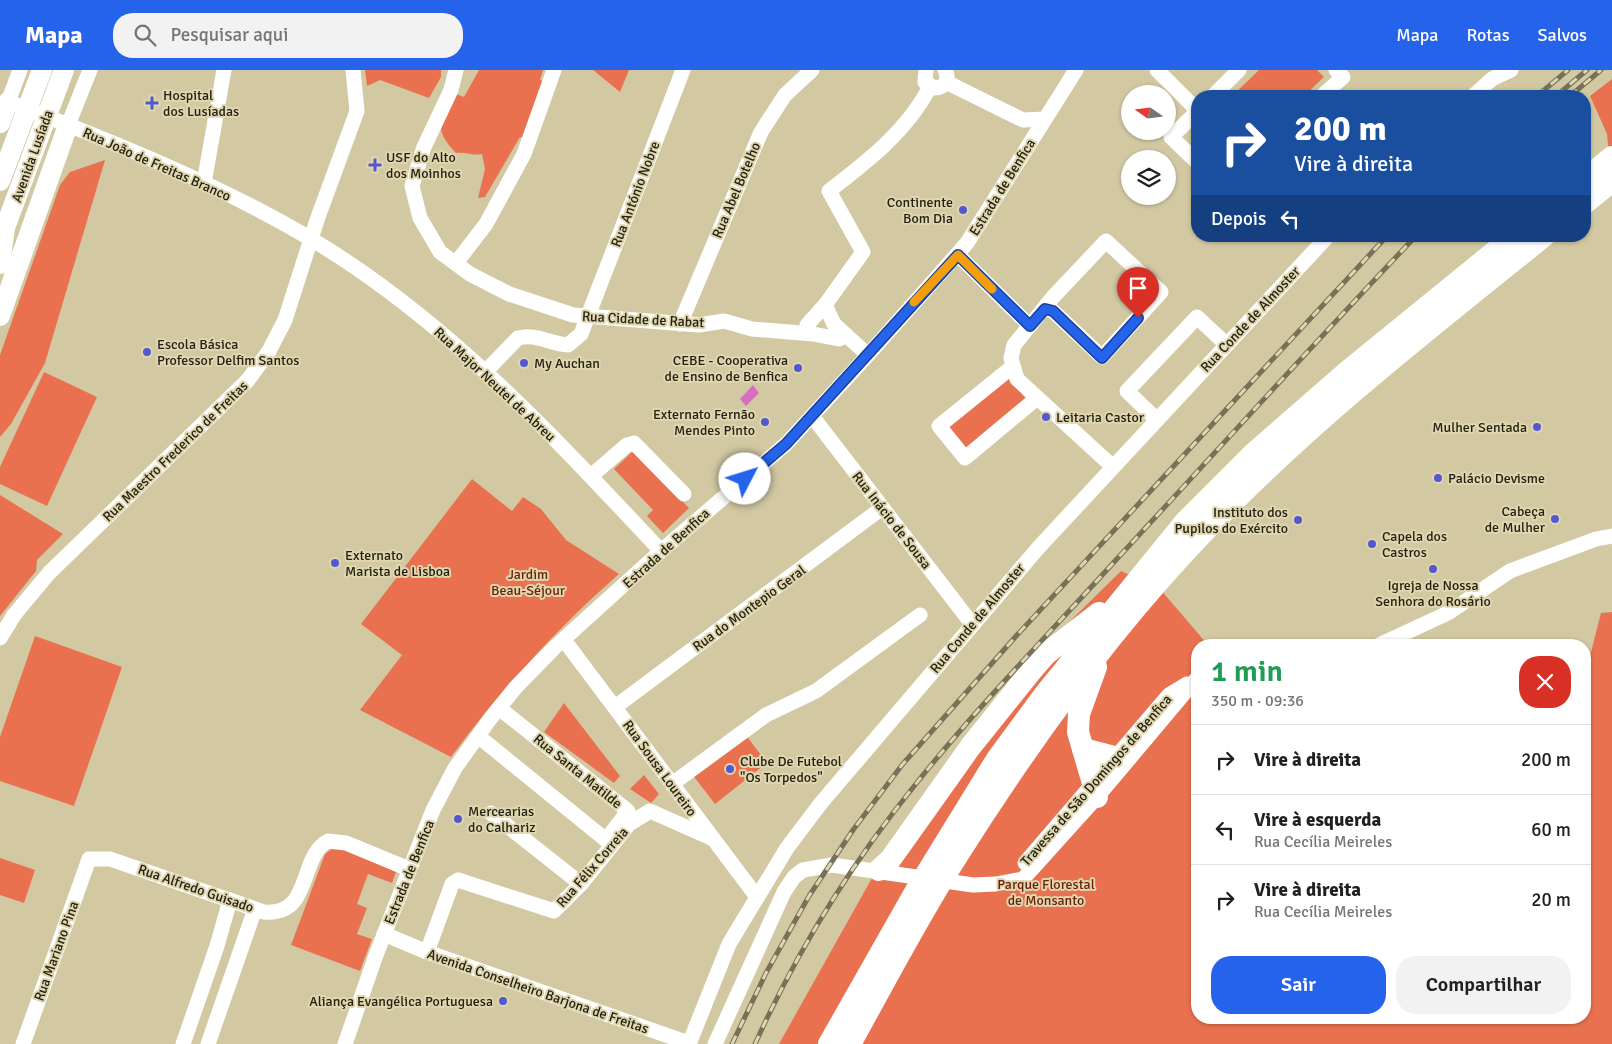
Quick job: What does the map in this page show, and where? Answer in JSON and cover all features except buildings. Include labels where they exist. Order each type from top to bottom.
[{"type":"highway","points":[[1591,174],[1612,157]]},
{"type":"highway","points":[[1591,198],[1612,181]]},
{"type":"highway","points":[[829,1044],[948,854],[997,759],[1045,694],[1186,521],[1254,453],[1348,371],[1507,242]]},
{"type":"highway","points":[[948,854],[1103,648],[1200,535],[1265,469],[1361,384],[1537,242]]},
{"type":"highway","points":[[879,870],[890,860],[971,746],[1042,659],[1129,589]]},
{"type":"highway","points":[[1095,790],[1078,732],[1079,714],[1103,648]]},
{"type":"highway","points":[[1083,748],[1114,757]]},
{"type":"highway","points":[[850,1044],[925,892]]},
{"type":"main road","name":"Avenida Lusíada","points":[[0,181],[42,70]]},
{"type":"main road","name":"Avenida Lusíada","points":[[0,264],[2,234],[64,70]]},
{"type":"main road","points":[[0,123],[4,100]]},
{"type":"main road","points":[[0,316],[68,125]]},
{"type":"street","points":[[4,100],[20,70]]},
{"type":"street","points":[[68,125],[90,70]]},
{"type":"street","points":[[204,182],[224,70]]},
{"type":"street","points":[[310,239],[357,110],[353,70]]},
{"type":"street","name":"Rua Cidade de Rabat","points":[[456,70],[450,90],[424,147],[412,186],[420,218],[440,252],[470,274],[509,294],[573,315],[699,325],[724,321],[752,329],[813,334],[839,339],[845,336]]},
{"type":"street","points":[[456,263],[486,224],[524,154],[554,70]]},
{"type":"street","name":"Rua António Nobre","points":[[486,372],[518,338],[535,336],[556,344],[568,345],[581,334],[683,70]]},
{"type":"street","name":"Rua Abel Botelho","points":[[680,324],[760,132],[785,95],[812,70]]},
{"type":"street","points":[[926,70],[924,79],[930,87],[940,88],[946,76],[1023,120],[1045,119]]},
{"type":"street","name":"Estrada de Benfica","points":[[345,1044],[376,954],[433,810],[455,768],[499,708],[516,687],[564,640],[661,551],[786,444],[812,416],[864,351],[958,255],[1076,70]]},
{"type":"street","points":[[1157,70],[1191,104]]},
{"type":"street","points":[[1219,90],[1240,70]]},
{"type":"street","points":[[1329,90],[1343,77],[1336,70]]},
{"type":"street","points":[[1479,90],[1495,73],[1511,70]]},
{"type":"street","points":[[807,325],[863,252],[829,191],[872,158],[898,132],[921,104],[930,87]]},
{"type":"street","name":"Rua João de Freitas Branco","points":[[4,100],[204,182],[310,239]]},
{"type":"street","points":[[1191,118],[1171,137],[1191,157]]},
{"type":"street","name":"Rua Major Neutel de Abreu","points":[[310,239],[407,306],[486,372],[535,418],[661,551]]},
{"type":"street","name":"Rua Maestro Frederico de Freitas","points":[[0,638],[14,615],[49,572],[256,370],[269,351],[285,320],[310,239]]},
{"type":"street","points":[[1045,309],[1053,311],[1102,358],[1161,292],[1106,241],[1053,297],[1014,345],[1011,358],[1012,367],[1017,378],[1112,466]]},
{"type":"street","name":"Rua Conde de Almoster","points":[[689,1044],[729,944],[794,837],[821,802],[972,624],[1112,466],[1227,345],[1319,242]]},
{"type":"street","points":[[958,255],[1030,326]]},
{"type":"street","points":[[825,304],[834,324],[845,336],[864,351]]},
{"type":"street","points":[[1157,420],[1127,391],[1133,384],[1197,317],[1227,345]]},
{"type":"street","points":[[1012,367],[939,426],[965,458],[1037,398]]},
{"type":"street","name":"Rua Inácio de Sousa","points":[[812,416],[972,624]]},
{"type":"street","points":[[591,476],[627,445],[634,443],[684,494]]},
{"type":"street","name":"Rua do Montepio Geral","points":[[615,707],[882,508]]},
{"type":"street","points":[[1395,639],[1448,613],[1510,571],[1596,538],[1612,536]]},
{"type":"street","points":[[672,784],[766,715],[816,691],[920,615]]},
{"type":"street","name":"Rua Sousa Loureiro","points":[[564,640],[757,897]]},
{"type":"street","name":"Travessa de São Domingos de Benfica","points":[[1095,790],[1114,757],[1169,695],[1191,681]]},
{"type":"street","name":"Travessa de São Domingos de Benfica","points":[[715,1044],[784,892],[794,877],[808,868],[832,864],[973,885],[996,884],[1023,879],[1095,790],[1191,685]]},
{"type":"street","name":"Rua Santa Matilde","points":[[478,736],[606,840],[628,811],[499,708]]},
{"type":"street","name":"Rua Félix Correia","points":[[421,950],[452,884],[458,880],[554,911],[581,884],[629,824],[650,811],[711,838]]},
{"type":"street","points":[[490,813],[581,884]]},
{"type":"street","name":"Rua Alfredo Guisado","points":[[89,859],[110,859],[255,909],[272,912],[286,907],[296,900],[316,853],[328,840],[346,842],[409,868]]},
{"type":"street","name":"Rua Mariano Pina","points":[[23,1044],[89,859]]},
{"type":"street","points":[[183,1044],[217,946],[230,900]]},
{"type":"street","points":[[208,1044],[255,909]]},
{"type":"street","name":"Avenida Conselheiro Barjona de Freitas","points":[[384,934],[421,950],[689,1044]]},
{"type":"street","points":[[217,946],[224,936],[233,936],[241,942],[239,955]]},
{"type":"street","name":"Avenida Conselheiro Barjona de Freitas","points":[[376,954],[390,946],[421,950]]},
{"type":"street","points":[[699,1015],[711,1019],[715,1018],[738,992]]},
{"type":"street","points":[[689,1044],[709,1036],[726,1019]]},
{"type":"green space","points":[[365,70],[441,70],[441,77],[429,98],[380,80],[367,86]]},
{"type":"green space","points":[[479,70],[543,70],[540,80],[546,82],[526,139],[520,137],[485,197],[478,198],[485,169],[482,154],[456,153],[443,137],[441,124],[456,94],[464,97]]},
{"type":"green space","points":[[593,70],[629,70],[620,92]]},
{"type":"green space","points":[[1259,70],[1317,70],[1324,77],[1310,90],[1238,90]]},
{"type":"green space","points":[[1612,79],[1612,186],[1607,134],[1591,95]]},
{"type":"green space","points":[[105,160],[45,363],[11,424],[0,437],[0,355],[60,185],[70,172]]},
{"type":"green space","points":[[44,372],[97,397],[47,506],[0,484],[0,467]]},
{"type":"green space","points":[[1006,376],[1028,401],[972,450],[961,449],[949,431],[951,421]]},
{"type":"green space","points":[[633,451],[689,508],[663,533],[647,516],[653,510],[614,469]]},
{"type":"green space","name":"Jardim Beau-Séjour","points":[[472,479],[512,511],[523,497],[541,509],[566,540],[619,574],[551,638],[489,708],[451,757],[360,710],[402,655],[361,624]]},
{"type":"green space","points":[[0,495],[63,534],[37,560],[36,571],[0,616]]},
{"type":"green space","name":"Parque Florestal de Monsanto","points":[[1121,571],[1160,589],[1203,639],[1191,639],[1191,1024],[1591,1024],[1591,652],[1601,613],[1612,612],[1612,1044],[779,1044],[872,878],[1061,630]]},
{"type":"green space","points":[[35,636],[122,667],[74,806],[0,781],[0,737]]},
{"type":"green space","points":[[564,703],[620,776],[614,783],[544,732]]},
{"type":"green space","name":"Clube De Futebol \"Os Torpedos\"","points":[[745,734],[767,763],[715,804],[692,774]]},
{"type":"green space","points":[[644,775],[659,794],[651,803],[630,789]]},
{"type":"green space","points":[[339,847],[396,872],[392,883],[368,874],[357,904],[367,908],[357,934],[372,939],[360,971],[291,945],[325,854],[333,848]]},
{"type":"green space","points":[[0,858],[35,870],[24,903],[0,895]]},
{"type":"shaded area","points":[[753,385],[759,393],[746,406],[740,399]]},
{"type":"railway","points":[[1544,90],[1568,70]]},
{"type":"railway","points":[[1563,90],[1587,70]]},
{"type":"railway","points":[[1577,90],[1601,70]]},
{"type":"railway","points":[[732,1044],[766,973],[809,896],[853,830],[902,765],[1017,635],[1381,242]]},
{"type":"railway","points":[[755,1044],[771,1009],[807,942],[847,877],[891,815],[939,756],[1013,672],[1302,357],[1410,242]]},
{"type":"slow traffic","points":[[914,302],[958,255],[992,289]]},
{"type":"place","name":"Hospital dos Lusíadas","points":[[152,103]]},
{"type":"place","name":"USF do Alto dos Moinhos","points":[[375,165]]},
{"type":"place","name":"Continente Bom Dia","points":[[963,210]]},
{"type":"place","name":"Escola Básica Professor Delfim Santos","points":[[147,352]]},
{"type":"place","name":"My Auchan","points":[[524,363]]},
{"type":"place","name":"CEBE - Cooperativa de Ensino de Benfica","points":[[798,368]]},
{"type":"place","name":"Leitaria Castor","points":[[1046,417]]},
{"type":"place","name":"Externato Fernão Mendes Pinto","points":[[765,422]]},
{"type":"place","name":"Mulher Sentada","points":[[1537,427]]},
{"type":"place","name":"Palácio Devisme","points":[[1438,478]]},
{"type":"place","name":"Cabeça de Mulher","points":[[1555,519]]},
{"type":"place","name":"Instituto dos Pupilos do Exército","points":[[1298,520]]},
{"type":"place","name":"Capela dos Castros","points":[[1372,544]]},
{"type":"place","name":"Externato Marista de Lisboa","points":[[335,563]]},
{"type":"place","name":"Igreja de Nossa Senhora do Rosário","points":[[1433,569]]},
{"type":"place","name":"Clube De Futebol \"Os Torpedos\"","points":[[730,769]]},
{"type":"place","name":"Mercearias do Calhariz","points":[[458,819]]},
{"type":"place","name":"Aliança Evangélica Portuguesa","points":[[503,1001]]},
{"type":"route","points":[[745,479],[786,444],[958,255],[1030,326],[1045,309],[1053,311],[1102,358],[1138,318]]}]
